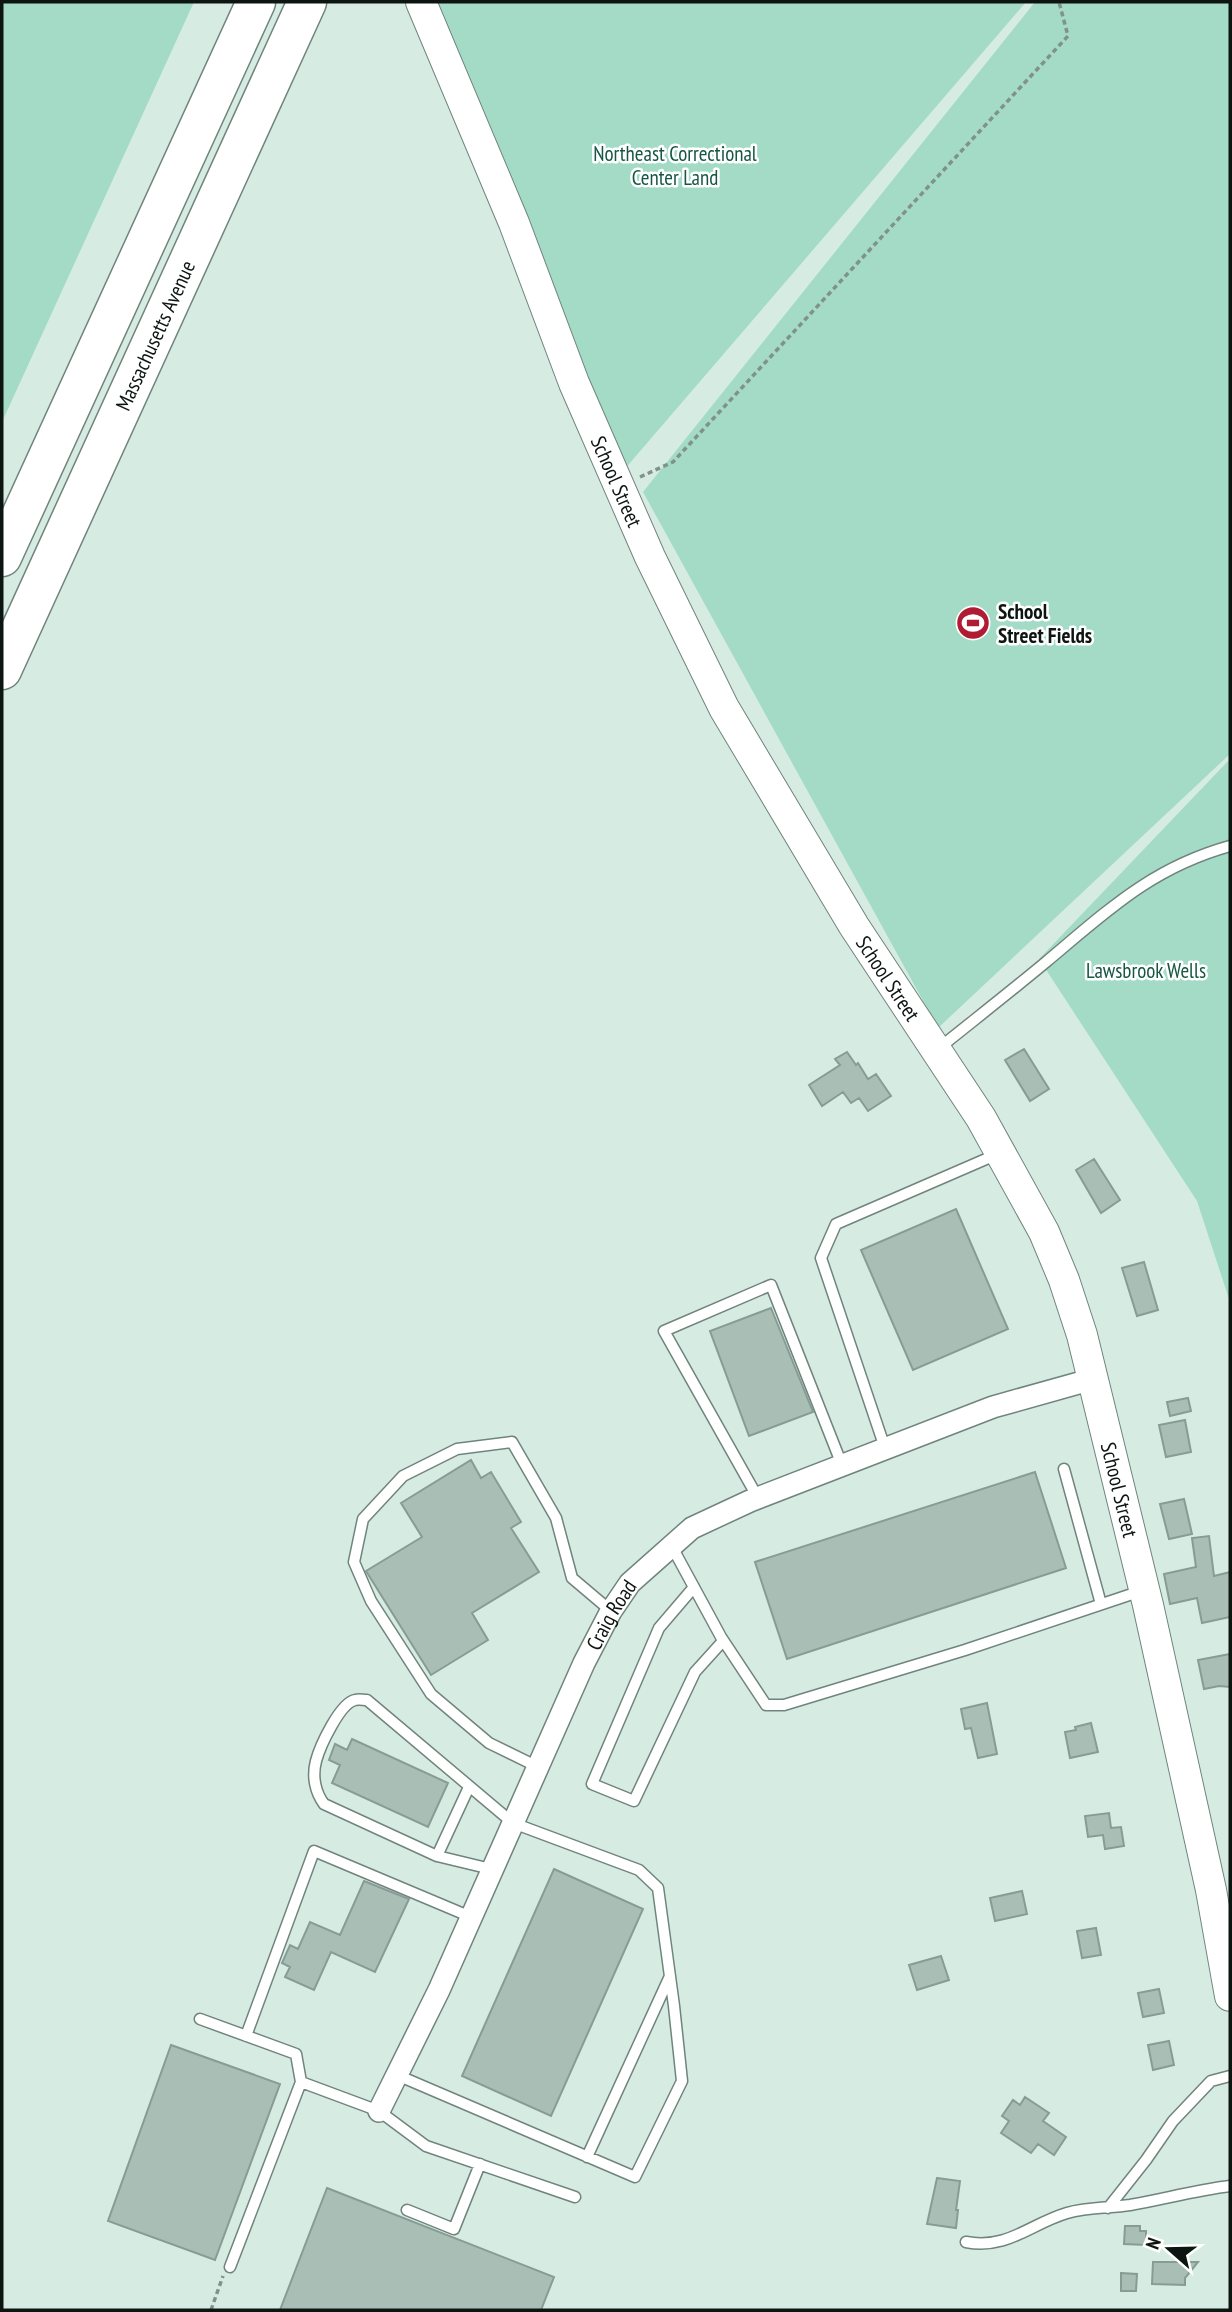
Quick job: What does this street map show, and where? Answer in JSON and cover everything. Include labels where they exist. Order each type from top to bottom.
[{"type":"highway","points":[[2,557],[256,2]]},
{"type":"highway","name":"Massachusetts Avenue","points":[[2,670],[307,2]]},
{"type":"street","name":"School Street","points":[[421,2],[514,223],[574,383],[650,557],[724,708],[806,849],[981,1118],[1044,1231],[1064,1280],[1083,1335],[1144,1590],[1208,1876],[1230,1996]]},
{"type":"street","name":"Craig Road","points":[[379,2111],[439,1990],[584,1663],[611,1611],[630,1583],[692,1528],[758,1498],[993,1407],[1093,1379]]},
{"type":"lane","points":[[935,1051],[1130,892],[1166,870],[1230,846]]},
{"type":"lane","points":[[885,1448],[821,1258],[836,1224],[1001,1153]]},
{"type":"lane","points":[[758,1498],[664,1331],[771,1285],[842,1465]]},
{"type":"lane","points":[[538,1767],[489,1743],[431,1694],[371,1601],[354,1562],[363,1520],[403,1476],[457,1449],[512,1442],[556,1518],[572,1578],[611,1611]]},
{"type":"lane","points":[[1064,1469],[1101,1604]]},
{"type":"lane","points":[[671,1545],[723,1641],[766,1705],[784,1705],[965,1650],[1144,1590]]},
{"type":"lane","points":[[694,1587],[659,1628],[592,1784],[634,1801],[695,1672],[723,1641]]},
{"type":"lane","points":[[397,2076],[635,2177],[681,2081],[658,1888],[639,1870],[513,1823],[367,1700],[354,1700],[344,1706],[316,1761],[317,1794],[324,1804],[437,1856],[491,1869]]},
{"type":"lane","points":[[437,1856],[469,1787]]},
{"type":"lane","points":[[246,2036],[314,1851],[471,1917]]},
{"type":"lane","points":[[587,2157],[670,1976]]},
{"type":"lane","points":[[200,2019],[296,2054],[301,2082],[230,2267]]},
{"type":"lane","points":[[1108,2208],[1173,2121],[1211,2081],[1230,2076]]},
{"type":"lane","points":[[301,2082],[379,2111],[426,2146],[575,2197]]},
{"type":"lane","points":[[407,2210],[454,2229],[480,2164]]},
{"type":"lane","points":[[966,2242],[984,2245],[1007,2239],[1067,2213],[1230,2186]]},
{"type":"path","points":[[621,486],[673,462],[1068,36],[1059,2]]},
{"type":"path","points":[[211,2310],[224,2274],[230,2267]]},
{"type":"green space","points":[[2,2],[194,2],[2,422]]},
{"type":"green space","name":"Northeast Correctional Center Land","points":[[432,2],[1026,2],[617,478]]},
{"type":"green space","name":"School Street Fields","points":[[1035,2],[1230,2],[1230,754],[938,1028],[643,492]]},
{"type":"green space","name":"Lawsbrook Wells","points":[[1230,759],[1230,1302],[1197,1201],[1039,959]]},
{"type":"building","points":[[1024,1049],[1049,1089],[1030,1101],[1005,1060]]},
{"type":"building","points":[[847,1052],[868,1079],[876,1074],[891,1096],[868,1111],[859,1098],[851,1103],[843,1092],[822,1106],[809,1085],[840,1065],[835,1059]]},
{"type":"building","points":[[1094,1159],[1120,1200],[1101,1213],[1076,1170]]},
{"type":"building","points":[[956,1209],[1008,1329],[913,1370],[861,1250]]},
{"type":"building","points":[[1144,1262],[1158,1310],[1137,1316],[1122,1268]]},
{"type":"building","points":[[771,1308],[813,1412],[749,1436],[710,1331]]},
{"type":"building","points":[[1188,1398],[1191,1411],[1170,1416],[1167,1402]]},
{"type":"building","points":[[1185,1420],[1191,1452],[1166,1457],[1159,1425]]},
{"type":"building","points":[[471,1460],[481,1478],[491,1472],[521,1522],[511,1528],[539,1572],[472,1613],[488,1640],[431,1675],[366,1571],[422,1537],[401,1503]]},
{"type":"building","points":[[1035,1472],[1066,1568],[787,1659],[755,1562]]},
{"type":"building","points":[[1184,1499],[1192,1534],[1169,1539],[1160,1504]]},
{"type":"building","points":[[1209,1536],[1214,1576],[1230,1572],[1230,1617],[1202,1623],[1197,1598],[1170,1604],[1164,1574],[1196,1567],[1192,1538]]},
{"type":"building","points":[[1230,1654],[1230,1687],[1204,1689],[1198,1660]]},
{"type":"building","points":[[987,1703],[997,1754],[978,1758],[971,1728],[965,1729],[961,1709]]},
{"type":"building","points":[[1091,1723],[1098,1752],[1070,1758],[1065,1732]]},
{"type":"building","points":[[352,1739],[448,1783],[428,1827],[332,1783],[340,1765],[329,1760],[335,1744],[347,1750]]},
{"type":"building","points":[[1109,1813],[1111,1828],[1121,1827],[1124,1846],[1105,1849],[1103,1835],[1088,1837],[1085,1816]]},
{"type":"building","points":[[554,1869],[643,1909],[551,2116],[462,2076]]},
{"type":"building","points":[[364,1881],[409,1899],[375,1972],[331,1952],[314,1990],[285,1977],[290,1967],[282,1963],[290,1945],[298,1949],[310,1922],[340,1935]]},
{"type":"building","points":[[1022,1891],[1027,1914],[995,1921],[990,1898]]},
{"type":"building","points":[[1096,1928],[1101,1955],[1082,1958],[1077,1931]]},
{"type":"building","points":[[941,1956],[949,1980],[917,1990],[909,1965]]},
{"type":"building","points":[[1159,1989],[1164,2013],[1143,2017],[1138,1993]]},
{"type":"building","points":[[1169,2041],[1174,2065],[1153,2070],[1148,2045]]},
{"type":"building","points":[[171,2045],[280,2084],[215,2260],[108,2221]]},
{"type":"building","points":[[1025,2097],[1049,2113],[1043,2121],[1066,2137],[1054,2155],[1038,2144],[1031,2153],[1001,2133],[1009,2121],[1002,2116],[1013,2100],[1020,2105]]},
{"type":"building","points":[[937,2178],[960,2181],[956,2228],[927,2224]]},
{"type":"building","points":[[327,2188],[554,2277],[541,2310],[280,2310]]},
{"type":"building","points":[[1125,2226],[1140,2226],[1140,2231],[1146,2231],[1146,2245],[1124,2244]]},
{"type":"building","points":[[1153,2262],[1198,2262],[1185,2278],[1185,2285],[1152,2284]]},
{"type":"building","points":[[1121,2273],[1137,2274],[1136,2291],[1121,2291]]},
{"type":"place","name":"School Street Fields","points":[[973,623]]}]
